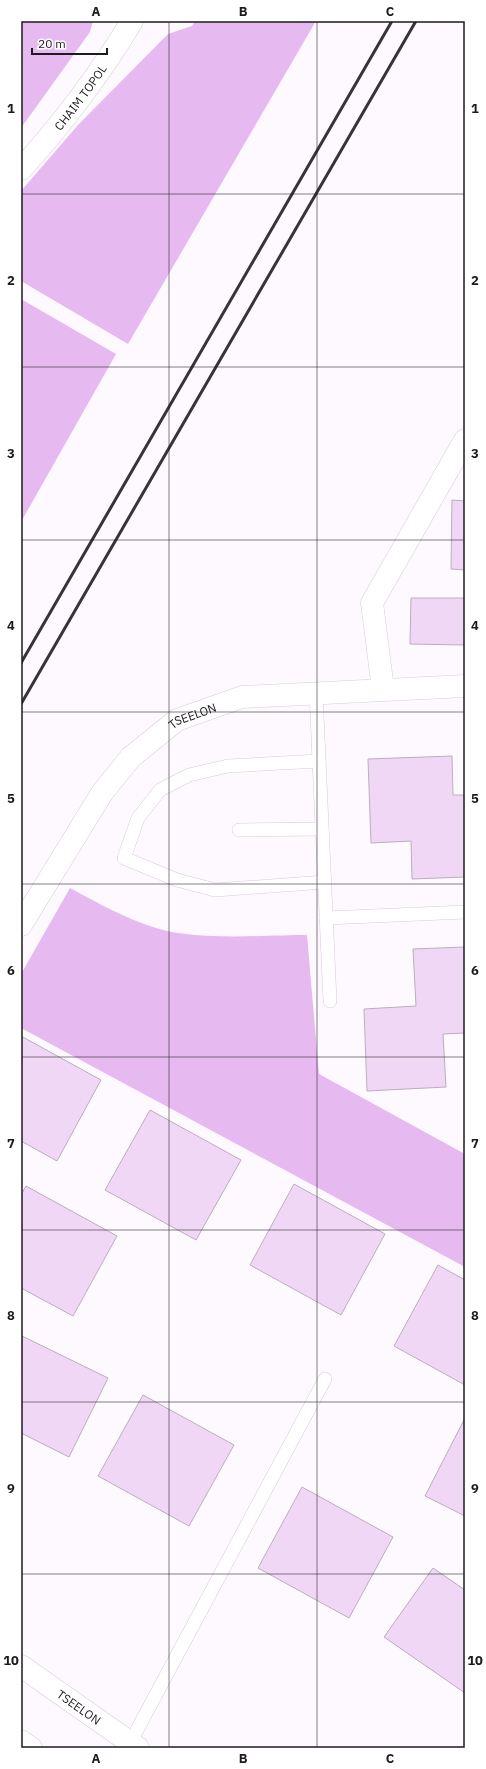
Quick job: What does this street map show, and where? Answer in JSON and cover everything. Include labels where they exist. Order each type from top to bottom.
[{"type":"street","name":"CHAIM TOPOL","points":[[21,168],[34,154],[96,75],[132,21]]},
{"type":"street","points":[[383,689],[372,603],[465,440]]},
{"type":"street","name":"TSEELON","points":[[21,925],[102,793],[131,757],[177,720],[242,697],[465,686]]},
{"type":"street","name":"TSEELON","points":[[21,1666],[134,1745]]},
{"type":"street","points":[[21,1741],[31,1748]]},
{"type":"lane","points":[[316,693],[330,1000]]},
{"type":"lane","points":[[319,761],[228,766],[188,775],[160,790],[138,818],[124,858],[177,880],[215,890],[325,882]]},
{"type":"lane","points":[[239,830],[322,829]]},
{"type":"lane","points":[[326,918],[465,912]]},
{"type":"lane","points":[[134,1745],[325,1379]]},
{"type":"shaded area","points":[[21,21],[93,21],[90,32],[21,128]]},
{"type":"shaded area","points":[[195,21],[316,21],[128,344],[21,281],[21,191],[78,125],[168,34],[192,26]]},
{"type":"shaded area","points":[[21,299],[116,354],[21,522]]},
{"type":"shaded area","points":[[70,888],[134,920],[172,932],[210,936],[307,935],[319,1074],[465,1154],[465,1267],[21,1028],[21,974]]},
{"type":"building","points":[[452,500],[465,501],[465,570],[451,569]]},
{"type":"building","points":[[411,598],[465,598],[465,645],[410,644]]},
{"type":"building","points":[[452,756],[453,795],[465,795],[465,877],[412,879],[411,841],[371,843],[368,759]]},
{"type":"building","points":[[465,947],[465,1033],[443,1034],[446,1087],[367,1091],[364,1009],[416,1006],[413,949]]},
{"type":"building","points":[[21,1036],[101,1080],[57,1161],[21,1141]]},
{"type":"building","points":[[150,1110],[241,1160],[196,1240],[105,1190]]},
{"type":"building","points":[[294,1184],[385,1234],[341,1315],[250,1265]]},
{"type":"building","points":[[26,1186],[117,1236],[73,1316],[21,1288],[21,1195]]},
{"type":"building","points":[[438,1265],[465,1280],[465,1385],[394,1346]]},
{"type":"building","points":[[22,1336],[108,1378],[69,1457],[21,1433]]},
{"type":"building","points":[[143,1395],[234,1445],[189,1526],[98,1476]]},
{"type":"building","points":[[465,1418],[465,1516],[425,1496]]},
{"type":"building","points":[[302,1487],[393,1537],[349,1618],[258,1568]]},
{"type":"building","points":[[433,1568],[465,1590],[465,1693],[384,1637]]},
{"type":"railway","points":[[21,663],[392,21]]},
{"type":"railway","points":[[21,704],[416,21]]}]
